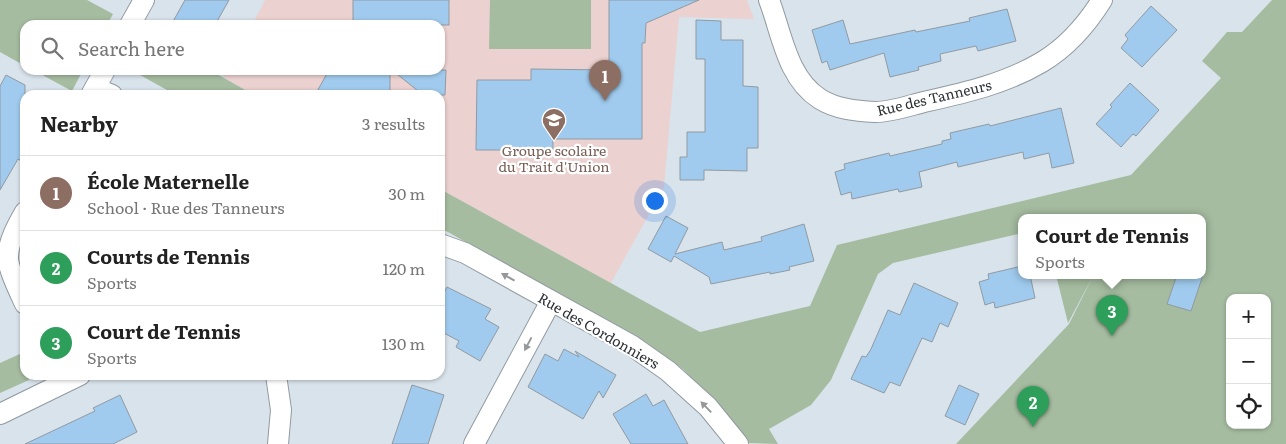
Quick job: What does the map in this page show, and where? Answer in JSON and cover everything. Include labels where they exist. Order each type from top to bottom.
[{"type":"street","points":[[133,20],[144,0]]},
{"type":"street","name":"Rue des Tanneurs","points":[[769,0],[793,70],[808,89],[821,100],[845,110],[877,112],[967,92],[993,85],[1017,75],[1042,62],[1063,47],[1090,18],[1102,0]]},
{"type":"street","points":[[101,90],[104,75]]},
{"type":"street","points":[[20,221],[13,233],[8,257],[20,295]]},
{"type":"street","name":"Rue des Cordonniers","points":[[445,246],[465,253],[631,345],[668,371],[708,407],[738,444]]},
{"type":"street","points":[[474,444],[551,301]]},
{"type":"street","points":[[0,414],[63,380]]},
{"type":"street","points":[[277,380],[282,410],[278,444]]},
{"type":"shaded area","name":"Groupe scolaire du Trait d'Union","points":[[265,0],[747,0],[754,19],[679,17],[664,187],[611,283],[445,192],[445,90],[245,90],[223,77],[224,75],[445,75],[445,20],[255,20]]},
{"type":"green space","points":[[0,0],[87,0],[113,14],[110,20],[20,20],[20,63],[0,52]]},
{"type":"green space","points":[[490,0],[591,0],[591,49],[489,49]]},
{"type":"green space","points":[[1272,0],[1286,0],[1286,444],[956,444],[1069,324],[1092,279],[1206,279],[1206,214],[1018,214],[1018,234],[893,263],[878,274],[831,380],[811,405],[769,429],[778,444],[749,443],[731,420],[683,369],[644,341],[445,231],[445,192],[700,332],[810,306],[837,245],[1131,175],[1221,78],[1202,61],[1227,32],[1242,32]]},
{"type":"green space","points":[[42,75],[80,75],[73,90]]},
{"type":"green space","points":[[140,75],[219,75],[245,90],[167,90]]},
{"type":"green space","points":[[1057,279],[1091,279],[1068,323]]},
{"type":"green space","points":[[20,354],[20,380],[29,380],[0,393],[0,363]]},
{"type":"building","points":[[185,0],[229,0],[218,20],[174,20]]},
{"type":"building","points":[[353,0],[449,0],[449,25],[445,25],[445,20],[353,20]]},
{"type":"building","points":[[609,0],[699,0],[646,23],[645,43],[642,43],[642,139],[553,139],[553,150],[476,150],[477,80],[531,80],[531,69],[609,70]]},
{"type":"building","points":[[1151,6],[1177,30],[1142,67],[1121,48],[1128,39],[1125,35]]},
{"type":"building","points":[[1007,9],[1016,41],[978,51],[976,46],[940,54],[941,61],[918,67],[919,70],[890,77],[884,53],[830,70],[827,61],[822,63],[812,30],[843,20],[850,44],[915,30],[916,32],[970,21],[969,18]]},
{"type":"building","points":[[696,20],[721,21],[721,40],[743,40],[743,86],[758,87],[758,148],[747,148],[747,171],[704,170],[704,180],[680,180],[680,157],[687,157],[687,132],[705,132],[705,59],[696,59]]},
{"type":"building","points":[[446,70],[445,95],[445,90],[417,90],[398,75],[445,75]]},
{"type":"building","points":[[6,75],[25,85],[25,90],[20,90],[20,160],[18,159],[0,190],[0,86]]},
{"type":"building","points":[[326,75],[390,75],[390,90],[318,90]]},
{"type":"building","points":[[1130,83],[1159,110],[1136,136],[1133,134],[1121,147],[1096,124]]},
{"type":"building","points":[[1061,108],[1074,163],[1052,168],[1049,153],[1024,159],[1023,152],[958,167],[957,162],[919,172],[922,187],[899,192],[898,189],[852,199],[851,192],[841,195],[835,172],[845,169],[844,164],[889,153],[890,156],[942,144],[942,141],[951,139],[950,133],[989,124],[990,126]]},
{"type":"building","points":[[666,216],[688,228],[675,254],[722,242],[724,250],[762,241],[761,237],[804,224],[814,261],[789,267],[790,270],[770,274],[770,272],[711,284],[709,277],[674,256],[671,262],[648,249]]},
{"type":"building","points":[[1018,267],[1018,279],[1031,279],[1035,298],[995,308],[994,302],[985,305],[979,282],[989,279],[988,274]]},
{"type":"building","points":[[1176,279],[1202,279],[1191,311],[1167,304]]},
{"type":"building","points":[[914,283],[958,303],[948,327],[940,323],[932,342],[922,338],[900,386],[890,382],[884,393],[851,379],[862,356],[866,357],[871,349],[888,310],[900,315]]},
{"type":"building","points":[[447,287],[491,309],[485,319],[499,327],[480,361],[456,347],[459,341],[445,334],[445,291]]},
{"type":"building","points":[[564,349],[579,357],[575,351],[616,375],[603,398],[599,391],[583,419],[528,387],[545,354],[558,361]]},
{"type":"building","points":[[412,385],[444,395],[428,444],[392,444]]},
{"type":"building","points":[[959,385],[979,394],[965,425],[945,416]]},
{"type":"building","points":[[646,394],[653,406],[664,400],[688,444],[631,444],[613,414]]},
{"type":"building","points":[[120,395],[137,432],[113,444],[25,444],[95,411],[93,408]]},
{"type":"place","name":"École Maternelle","points":[[605,101]]},
{"type":"place","name":"Groupe scolaire du Trait d'Union","points":[[554,141]]},
{"type":"place","name":"Court de Tennis","points":[[1112,336]]},
{"type":"place","name":"Courts de Tennis","points":[[1033,427]]}]
